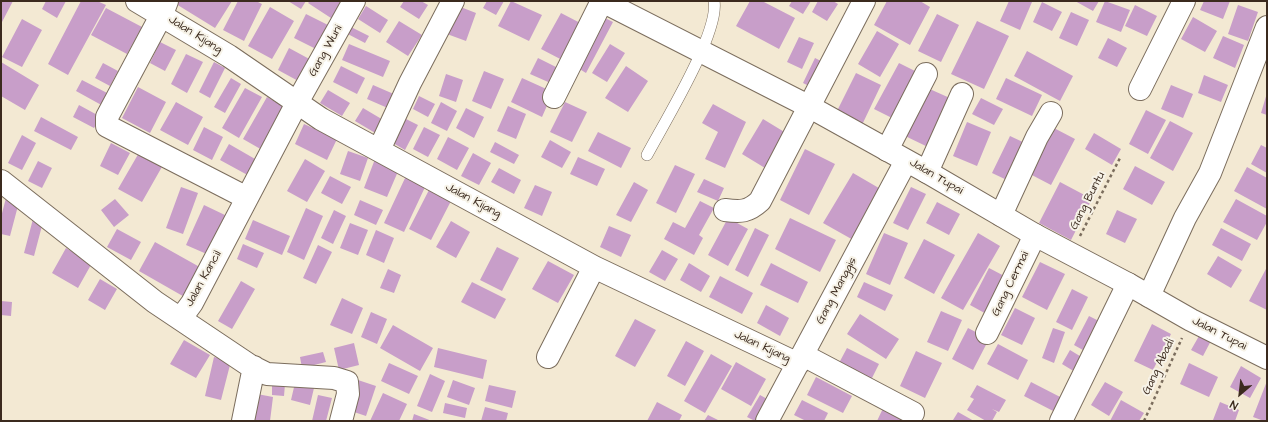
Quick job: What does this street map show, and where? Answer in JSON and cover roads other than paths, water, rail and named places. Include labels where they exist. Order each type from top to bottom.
[{"type":"street","name":"Jalan Kijang","points":[[137,1],[165,8],[298,101],[321,119],[594,267],[800,359],[913,413]]},
{"type":"street","name":"Gang Wuni","points":[[298,101],[354,1]]},
{"type":"street","points":[[379,150],[410,83],[453,1]]},
{"type":"street","points":[[725,210],[744,212],[760,201],[864,1]]},
{"type":"street","points":[[1140,89],[1184,1]]},
{"type":"street","points":[[554,97],[607,2]]},
{"type":"street","name":"Jalan Tupai","points":[[607,2],[810,107],[927,172],[1034,235],[1128,284],[1191,320],[1267,358]]},
{"type":"street","name":"Jalan Kijang","points":[[165,8],[107,117],[106,123],[109,128],[247,198]]},
{"type":"street","points":[[1149,296],[1185,218],[1210,173],[1267,27]]},
{"type":"street","points":[[887,150],[926,74]]},
{"type":"street","points":[[927,172],[962,94]]},
{"type":"street","name":"Jalan Kancil","points":[[1,181],[155,302],[181,318],[192,303],[298,101]]},
{"type":"street","points":[[1001,215],[1037,137],[1051,113]]},
{"type":"street","name":"Gang Manggis","points":[[767,421],[906,161]]},
{"type":"street","name":"Gang Cermai","points":[[986,334],[1034,235]]},
{"type":"street","points":[[548,357],[594,267]]},
{"type":"street","points":[[1061,421],[1128,284]]},
{"type":"street","points":[[181,318],[201,334],[267,374],[334,378],[347,382],[348,389],[341,421]]},
{"type":"street","points":[[243,421],[254,367]]},
{"type":"lane","points":[[647,154],[702,52],[710,31],[714,1]]}]
